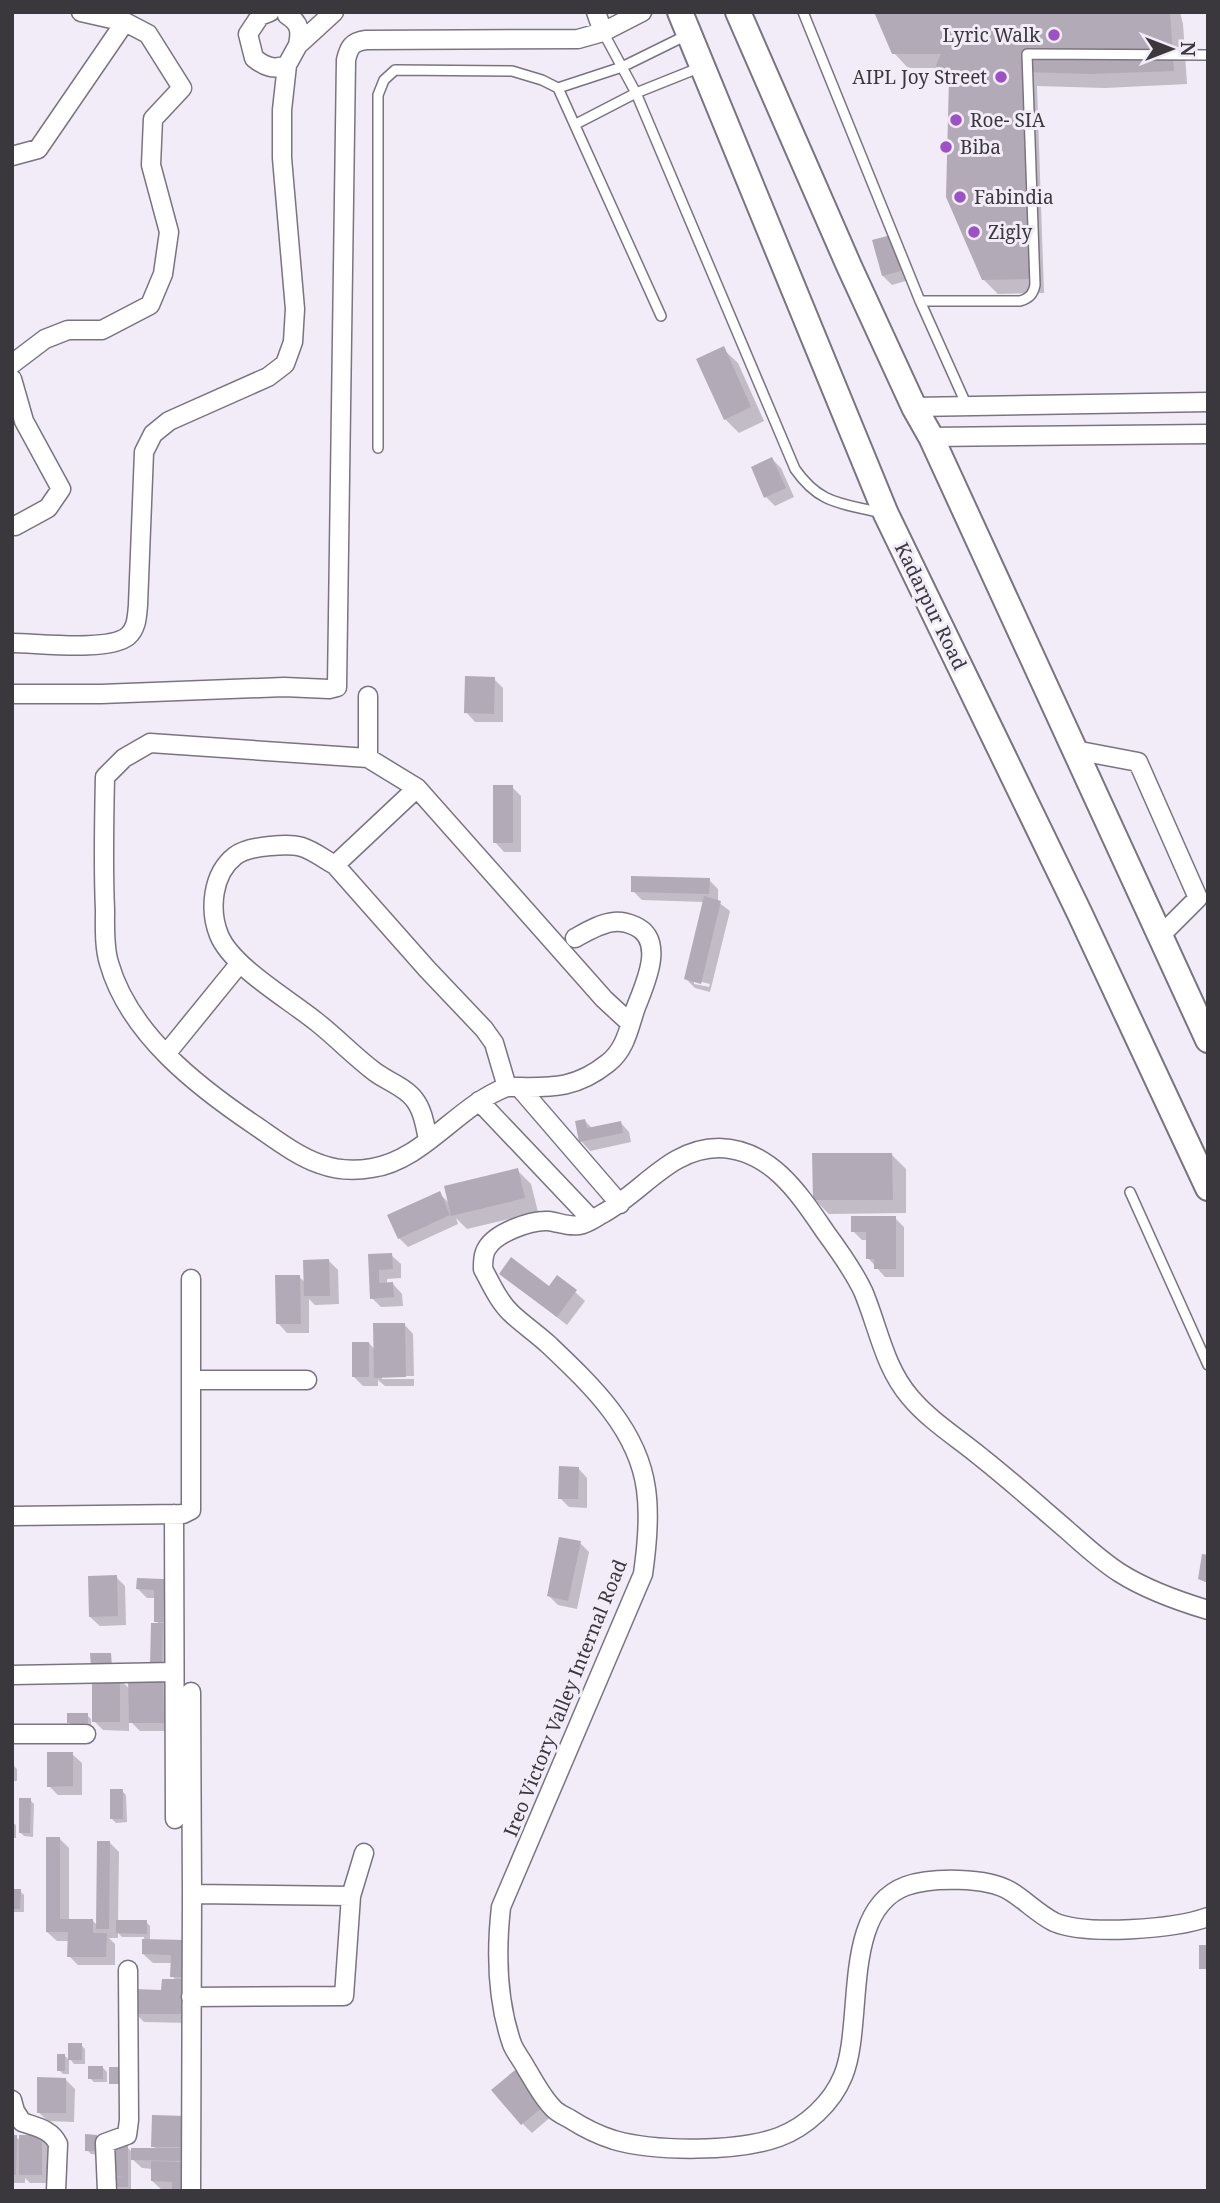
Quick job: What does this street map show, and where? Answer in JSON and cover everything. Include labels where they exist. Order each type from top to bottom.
[{"type":"street","points":[[12,365],[45,339],[68,330],[102,330],[150,305],[163,274],[169,232],[151,165],[153,119],[182,88],[148,34],[125,22],[81,12]]},
{"type":"street","points":[[298,45],[334,12]]},
{"type":"street","points":[[596,12],[603,32]]},
{"type":"street","points":[[12,694],[337,687],[346,60],[349,48],[355,42],[366,40],[578,39],[603,32],[642,12]]},
{"type":"street","points":[[738,12],[849,266],[1208,1040]]},
{"type":"street","points":[[12,643],[97,645],[116,643],[130,634],[137,621],[144,452],[153,433],[169,421],[268,377],[285,364],[293,342],[295,309],[282,158],[282,110],[287,65],[298,45],[301,32],[296,21],[281,13],[260,16],[248,34],[254,58],[264,66],[279,68],[287,65]]},
{"type":"street","points":[[12,156],[38,149],[125,22]]},
{"type":"street","name":"Kadarpur Road","points":[[685,23],[886,514],[1079,912],[1200,1151],[1208,1188]]},
{"type":"street","points":[[12,379],[24,421],[61,489],[48,508],[12,526]]},
{"type":"street","points":[[914,407],[1208,402]]},
{"type":"street","points":[[1134,403],[1135,434]]},
{"type":"street","points":[[1021,405],[1022,436]]},
{"type":"street","points":[[931,438],[1208,435]]},
{"type":"street","points":[[368,696],[368,758]]},
{"type":"street","points":[[575,938],[612,922],[628,923],[642,929],[652,948],[647,979],[627,1039],[609,1063],[580,1080],[553,1088],[513,1087],[493,1092],[402,1159],[389,1165],[350,1170],[318,1164],[223,1104],[184,1073],[153,1041],[116,984],[108,961],[104,891],[105,777],[124,758],[150,743],[368,758],[417,788],[604,999],[631,1023]]},
{"type":"street","points":[[1075,750],[1138,762],[1198,898],[1160,936]]},
{"type":"street","points":[[335,865],[417,788]]},
{"type":"street","points":[[428,1139],[421,1111],[411,1096],[375,1072],[317,1022],[240,963],[220,939],[214,915],[216,883],[234,856],[246,850],[285,844],[302,847],[335,865],[484,1029],[494,1043],[513,1087],[620,1204]]},
{"type":"street","points":[[166,1054],[240,963]]},
{"type":"street","points":[[478,1101],[592,1220]]},
{"type":"street","name":"Ireo Victory Valley Internal Road","points":[[1208,1610],[1176,1600],[1119,1573],[923,1412],[895,1377],[863,1292],[850,1266],[793,1186],[774,1168],[756,1157],[741,1150],[720,1148],[689,1152],[673,1160],[620,1204],[581,1226],[548,1221],[532,1222],[514,1228],[487,1248],[483,1269],[510,1312],[572,1367],[622,1424],[641,1464],[646,1488],[648,1535],[643,1574],[501,1907],[497,1942],[499,1974],[513,2046],[553,2109],[588,2130],[616,2140],[677,2148],[752,2145],[781,2136],[810,2119],[830,2099],[843,2076],[850,2052],[861,1947],[873,1913],[891,1894],[905,1886],[927,1881],[998,1884],[1055,1922],[1098,1929],[1166,1927],[1208,1917]]},
{"type":"street","points":[[12,1516],[174,1514],[191,1510],[191,1279]]},
{"type":"street","points":[[191,1380],[307,1380]]},
{"type":"street","points":[[174,1514],[175,1819]]},
{"type":"street","points":[[12,1675],[174,1672]]},
{"type":"street","points":[[191,1692],[191,2191]]},
{"type":"street","points":[[12,1734],[86,1734]]},
{"type":"street","points":[[191,1997],[344,1996],[351,1896],[364,1853]]},
{"type":"street","points":[[192,1894],[351,1896]]},
{"type":"street","points":[[107,2191],[105,2143],[127,2135],[129,2120],[128,1970]]},
{"type":"street","points":[[12,2099],[22,2122],[55,2137],[58,2144],[55,2191]]},
{"type":"lane","points":[[803,12],[920,301],[967,406]]},
{"type":"lane","points":[[558,88],[622,67],[685,23]]},
{"type":"lane","points":[[603,32],[636,93],[795,469],[817,495],[886,514]]},
{"type":"lane","points":[[920,301],[1020,301],[1033,293],[1035,285],[1027,54],[1208,55]]},
{"type":"lane","points":[[576,124],[636,93],[702,66]]},
{"type":"lane","points":[[378,448],[378,95],[384,80],[395,71],[512,71],[558,88],[661,316]]},
{"type":"lane","points":[[1129,1192],[1208,1365]]},
{"type":"lane","points":[[1197,1341],[1208,1337]]},
{"type":"building","points":[[874,12],[1170,12],[1174,71],[1090,74],[1023,72],[1030,279],[982,280],[946,197],[949,78],[942,75],[936,65],[941,54],[892,54]]},
{"type":"building","points":[[891,235],[901,271],[882,276],[872,240]]},
{"type":"building","points":[[724,346],[751,407],[724,420],[696,359]]},
{"type":"building","points":[[772,457],[786,488],[764,498],[751,467]]},
{"type":"building","points":[[465,676],[495,677],[494,714],[464,713]]},
{"type":"building","points":[[493,785],[513,785],[513,843],[493,843]]},
{"type":"building","points":[[631,876],[710,878],[709,894],[631,892]]},
{"type":"building","points":[[704,896],[721,901],[701,984],[684,979]]},
{"type":"building","points":[[585,1119],[587,1128],[621,1121],[623,1133],[579,1142],[575,1121]]},
{"type":"building","points":[[812,1153],[892,1153],[893,1200],[813,1200]]},
{"type":"building","points":[[518,1168],[525,1198],[451,1216],[444,1186]]},
{"type":"building","points":[[440,1191],[450,1215],[398,1239],[387,1215]]},
{"type":"building","points":[[851,1216],[896,1216],[896,1269],[874,1269],[874,1259],[866,1259],[866,1232],[851,1232]]},
{"type":"building","points":[[392,1253],[393,1269],[379,1270],[379,1283],[393,1282],[394,1297],[370,1299],[368,1254]]},
{"type":"building","points":[[511,1257],[549,1286],[557,1275],[577,1290],[557,1317],[499,1274]]},
{"type":"building","points":[[329,1259],[330,1296],[304,1296],[303,1260]]},
{"type":"building","points":[[275,1275],[300,1275],[301,1324],[276,1324]]},
{"type":"building","points":[[373,1323],[405,1323],[406,1377],[374,1378]]},
{"type":"building","points":[[352,1342],[369,1342],[369,1377],[352,1377]]},
{"type":"building","points":[[559,1466],[579,1467],[578,1499],[558,1499]]},
{"type":"building","points":[[559,1537],[581,1541],[568,1601],[547,1596]]},
{"type":"building","points":[[1202,1554],[1208,1555],[1208,1583],[1198,1579]]},
{"type":"building","points":[[117,1575],[118,1616],[89,1617],[88,1576]]},
{"type":"building","points":[[137,1578],[164,1579],[163,1622],[154,1622],[154,1590],[136,1589]]},
{"type":"building","points":[[151,1623],[163,1623],[162,1666],[150,1666]]},
{"type":"building","points":[[90,1653],[111,1653],[112,1667],[91,1667]]},
{"type":"building","points":[[92,1677],[120,1677],[120,1722],[92,1722]]},
{"type":"building","points":[[128,1677],[163,1677],[164,1723],[129,1723]]},
{"type":"building","points":[[67,1713],[88,1713],[88,1723],[67,1723]]},
{"type":"building","points":[[47,1752],[73,1752],[73,1786],[47,1787]]},
{"type":"building","points":[[110,1789],[123,1789],[123,1819],[110,1819]]},
{"type":"building","points":[[19,1798],[31,1798],[30,1833],[19,1833]]},
{"type":"building","points":[[46,1837],[60,1837],[60,1919],[93,1919],[93,1933],[107,1933],[106,1957],[67,1957],[68,1932],[46,1932]]},
{"type":"building","points":[[97,1841],[110,1841],[109,1929],[96,1929]]},
{"type":"building","points":[[12,1889],[21,1889],[20,1909],[12,1909]]},
{"type":"building","points":[[116,1920],[147,1920],[147,1934],[116,1933]]},
{"type":"building","points":[[142,1939],[185,1940],[184,1977],[170,1977],[171,1955],[142,1954]]},
{"type":"building","points":[[1199,1945],[1208,1945],[1208,1969],[1199,1969]]},
{"type":"building","points":[[162,1979],[184,1979],[183,2014],[133,2014],[134,1989],[161,1990]]},
{"type":"building","points":[[68,2043],[82,2043],[82,2060],[68,2060]]},
{"type":"building","points":[[57,2054],[65,2054],[65,2071],[57,2071]]},
{"type":"building","points":[[88,2066],[103,2066],[103,2079],[88,2079]]},
{"type":"building","points":[[109,2067],[125,2067],[125,2084],[109,2084]]},
{"type":"building","points":[[515,2070],[545,2105],[521,2125],[491,2090]]},
{"type":"building","points":[[37,2077],[66,2078],[66,2113],[37,2113]]},
{"type":"building","points":[[152,2115],[186,2116],[185,2147],[151,2147]]},
{"type":"building","points":[[85,2134],[97,2135],[97,2151],[85,2151]]},
{"type":"building","points":[[12,2135],[17,2135],[16,2175],[12,2175]]},
{"type":"building","points":[[19,2135],[42,2135],[42,2175],[19,2175]]},
{"type":"building","points":[[113,2145],[128,2145],[128,2187],[113,2187],[113,2177],[124,2177],[113,2176]]},
{"type":"building","points":[[131,2148],[182,2148],[182,2161],[131,2160]]},
{"type":"building","points":[[151,2161],[182,2162],[182,2191],[172,2191],[172,2182],[151,2181]]},
{"type":"place","name":"Lyric Walk","points":[[1054,35]]},
{"type":"place","name":"AIPL Joy Street","points":[[1001,77]]},
{"type":"place","name":"Roe- SIA","points":[[956,120]]},
{"type":"place","name":"Biba","points":[[946,147]]},
{"type":"place","name":"Fabindia","points":[[960,197]]},
{"type":"place","name":"Zigly","points":[[974,232]]}]
